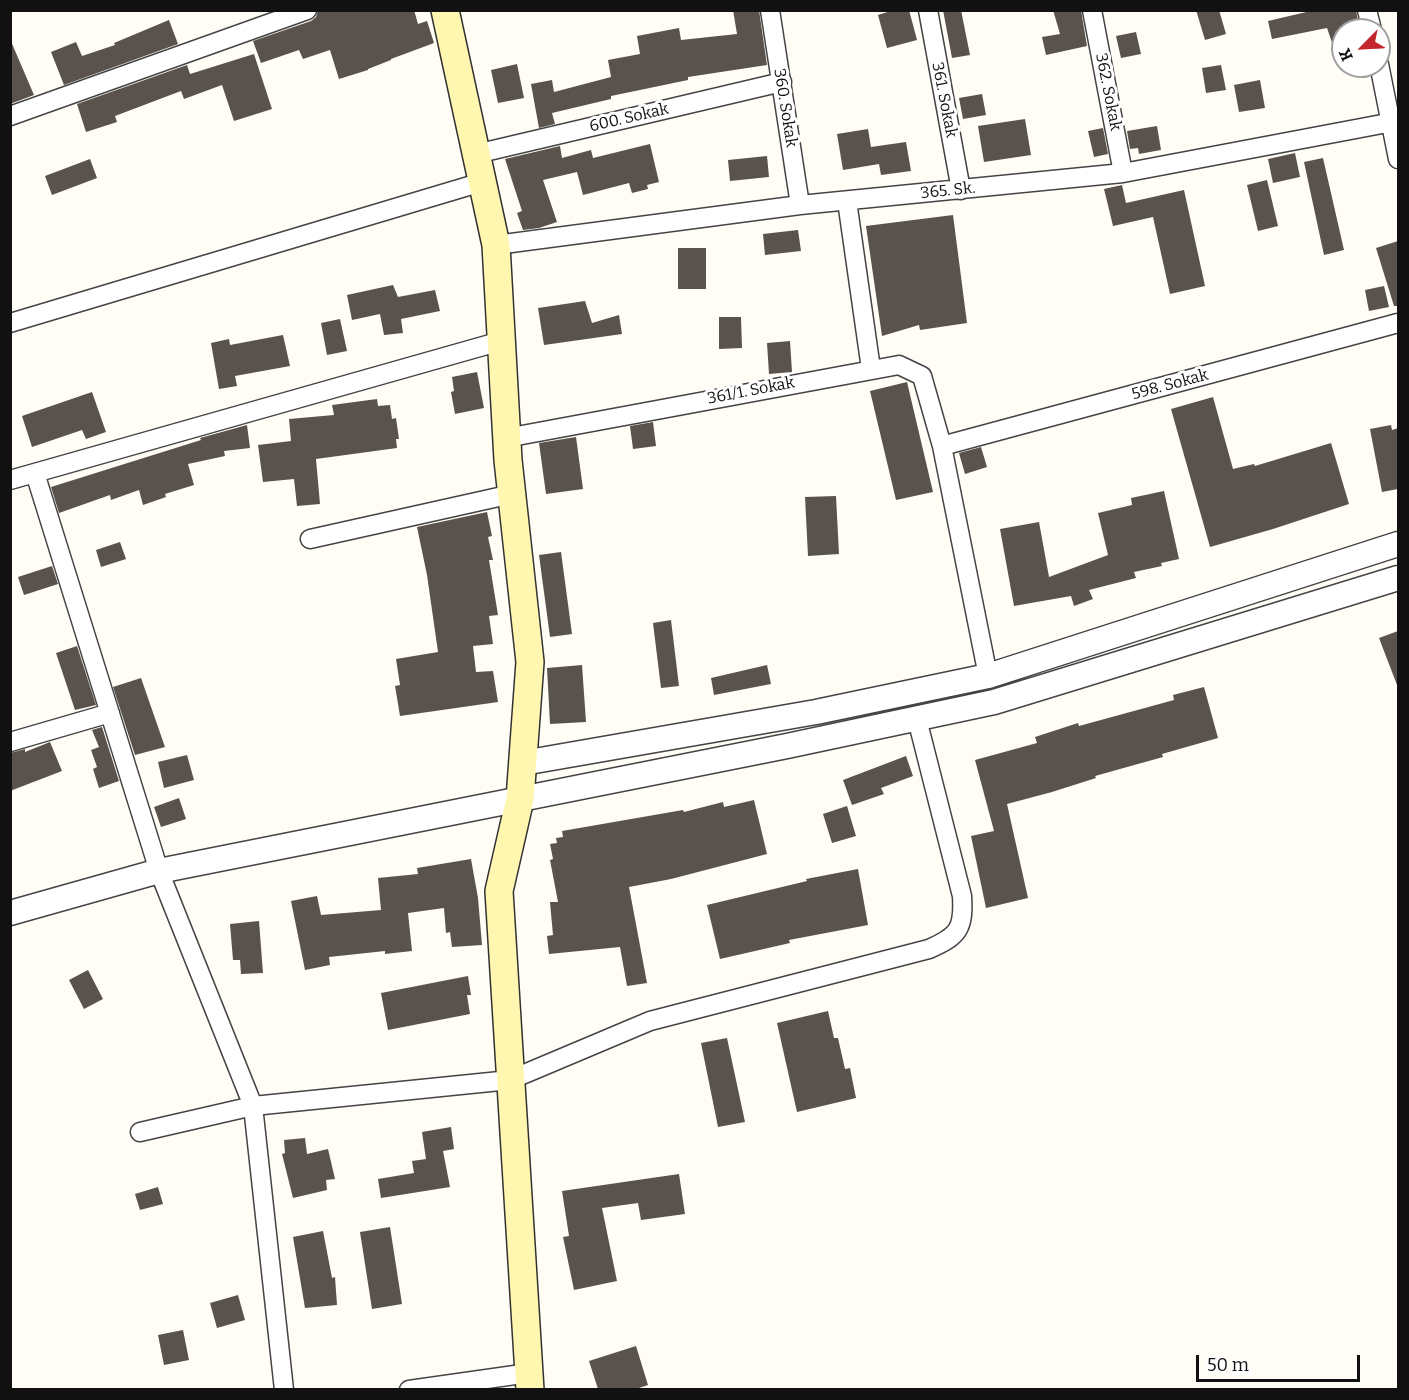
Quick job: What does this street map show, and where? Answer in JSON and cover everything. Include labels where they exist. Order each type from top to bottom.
[{"type":"main road","points":[[445,10],[496,245],[506,438],[530,662],[520,799],[499,891],[529,1381]]},
{"type":"street","points":[[10,116],[307,10]]},
{"type":"street","name":"360. Sokak","points":[[770,10],[800,205]]},
{"type":"street","name":"361. Sokak","points":[[928,10],[961,190]]},
{"type":"street","name":"362. Sokak","points":[[1092,10],[1123,173]]},
{"type":"street","points":[[1383,78],[1395,122],[1398,159]]},
{"type":"street","name":"600. Sokak","points":[[476,154],[782,82]]},
{"type":"street","name":"365. Sk.","points":[[496,245],[800,205],[1123,173],[1395,122]]},
{"type":"street","points":[[10,323],[482,182]]},
{"type":"street","points":[[848,201],[871,369]]},
{"type":"street","name":"598. Sokak","points":[[942,446],[1398,323]]},
{"type":"street","points":[[10,480],[501,341]]},
{"type":"street","name":"361/1. Sokak","points":[[506,438],[871,369],[899,365],[922,376],[942,446],[988,676]]},
{"type":"street","points":[[35,473],[159,871],[253,1106],[284,1389]]},
{"type":"street","points":[[310,539],[512,494]]},
{"type":"street","points":[[523,763],[816,712],[988,676],[1398,544]]},
{"type":"street","points":[[10,913],[159,871],[994,702],[1398,578]]},
{"type":"street","points":[[10,742],[110,713]]},
{"type":"street","points":[[140,1132],[253,1106],[510,1080],[650,1021],[929,949],[951,939],[963,919],[962,896],[917,718]]},
{"type":"street","points":[[409,1389],[529,1381]]},
{"type":"building","points":[[318,10],[414,10],[418,24],[427,21],[434,43],[368,70],[339,79],[330,50],[303,59],[299,50],[261,63],[253,41],[311,21],[316,17]]},
{"type":"building","points":[[733,10],[759,10],[767,65],[688,77],[688,80],[611,96],[611,99],[552,113],[555,124],[539,128],[531,84],[552,80],[554,92],[611,77],[608,60],[640,54],[637,36],[679,28],[681,40],[737,34]]},
{"type":"building","points":[[894,10],[909,10],[917,40],[887,48],[878,15]]},
{"type":"building","points":[[943,10],[961,10],[970,55],[952,58]]},
{"type":"building","points":[[1053,10],[1081,10],[1087,46],[1046,55],[1042,37],[1060,34]]},
{"type":"building","points":[[1196,10],[1219,10],[1226,34],[1205,40]]},
{"type":"building","points":[[1315,10],[1356,10],[1357,18],[1331,18],[1331,40],[1327,28],[1272,39],[1268,21]]},
{"type":"building","points":[[169,20],[178,44],[64,85],[51,52],[76,42],[82,56],[115,45],[114,43]]},
{"type":"building","points":[[1136,32],[1141,54],[1121,58],[1116,36]]},
{"type":"building","points":[[10,39],[34,95],[10,104]]},
{"type":"building","points":[[254,54],[272,109],[234,121],[222,85],[184,99],[181,91],[115,116],[117,122],[86,132],[77,104],[187,65],[190,74]]},
{"type":"building","points":[[517,64],[524,98],[498,103],[491,70]]},
{"type":"building","points":[[1221,65],[1226,90],[1206,93],[1202,68]]},
{"type":"building","points":[[1260,80],[1265,108],[1239,112],[1234,85]]},
{"type":"building","points":[[982,94],[986,115],[963,119],[959,98]]},
{"type":"building","points":[[1025,119],[1031,155],[984,162],[978,126]]},
{"type":"building","points":[[1157,126],[1161,150],[1139,154],[1138,148],[1130,149],[1127,131]]},
{"type":"building","points":[[1103,128],[1108,154],[1094,157],[1088,131]]},
{"type":"building","points":[[868,129],[871,147],[906,142],[911,171],[881,175],[879,164],[843,170],[837,134]]},
{"type":"building","points":[[650,144],[659,182],[647,185],[648,189],[632,193],[629,183],[583,195],[577,172],[543,180],[557,222],[523,230],[517,213],[522,211],[505,159],[560,146],[562,158],[591,150],[593,158]]},
{"type":"building","points":[[1295,153],[1300,177],[1273,183],[1268,159]]},
{"type":"building","points":[[767,156],[769,177],[730,181],[728,160]]},
{"type":"building","points":[[1323,158],[1344,250],[1324,255],[1304,162]]},
{"type":"building","points":[[90,159],[97,178],[52,195],[45,176]]},
{"type":"building","points":[[1267,180],[1278,226],[1258,231],[1247,185]]},
{"type":"building","points":[[1122,185],[1126,203],[1184,190],[1205,286],[1170,294],[1153,217],[1113,226],[1104,189]]},
{"type":"building","points":[[953,215],[967,323],[920,330],[919,325],[882,336],[866,226]]},
{"type":"building","points":[[798,230],[801,251],[765,255],[763,234]]},
{"type":"building","points":[[1398,241],[1398,306],[1394,306],[1376,248]]},
{"type":"building","points":[[678,248],[706,248],[706,289],[678,289]]},
{"type":"building","points":[[393,285],[398,297],[435,290],[440,311],[401,319],[403,333],[384,335],[380,314],[352,320],[347,295]]},
{"type":"building","points":[[1384,286],[1389,307],[1369,311],[1365,290]]},
{"type":"building","points":[[585,301],[592,323],[619,315],[622,334],[544,345],[538,308]]},
{"type":"building","points":[[719,317],[741,317],[742,348],[719,349]]},
{"type":"building","points":[[340,319],[347,351],[327,355],[321,323]]},
{"type":"building","points":[[283,335],[290,366],[235,376],[237,386],[219,389],[211,343],[229,339],[230,345]]},
{"type":"building","points":[[790,341],[792,372],[769,374],[767,343]]},
{"type":"building","points":[[477,372],[484,408],[455,414],[451,392],[454,391],[452,377]]},
{"type":"building","points":[[907,382],[933,492],[896,500],[870,391]]},
{"type":"building","points":[[92,392],[106,432],[86,439],[82,430],[32,447],[22,416]]},
{"type":"building","points":[[1213,397],[1233,469],[1254,464],[1255,466],[1331,443],[1349,504],[1210,547],[1171,409]]},
{"type":"building","points":[[377,399],[378,406],[390,405],[392,419],[396,418],[399,439],[396,439],[397,448],[316,459],[320,504],[297,506],[294,479],[263,482],[258,445],[291,441],[289,419],[334,415],[332,405]]},
{"type":"building","points":[[653,422],[656,446],[633,449],[630,426]]},
{"type":"building","points":[[247,425],[250,448],[224,451],[225,456],[188,464],[194,485],[165,494],[166,497],[143,505],[139,490],[111,500],[110,495],[59,513],[51,487]]},
{"type":"building","points":[[1391,425],[1392,430],[1398,428],[1398,489],[1382,492],[1370,429]]},
{"type":"building","points":[[576,437],[583,489],[546,494],[539,443]]},
{"type":"building","points":[[981,447],[987,467],[965,474],[959,453]]},
{"type":"building","points":[[1164,491],[1179,559],[1161,563],[1162,566],[1134,572],[1136,578],[1089,590],[1093,599],[1074,606],[1071,596],[1014,606],[1000,529],[1039,522],[1049,577],[1108,555],[1098,513],[1132,505],[1131,498]]},
{"type":"building","points":[[836,496],[839,554],[808,556],[805,497]]},
{"type":"building","points":[[487,512],[492,536],[488,537],[493,560],[489,560],[498,615],[489,616],[493,644],[473,646],[476,672],[493,671],[498,702],[400,716],[395,686],[400,685],[396,659],[438,652],[427,575],[417,527]]},
{"type":"building","points":[[120,542],[126,559],[101,567],[96,550]]},
{"type":"building","points":[[561,552],[572,634],[550,637],[539,555]]},
{"type":"building","points":[[52,566],[58,584],[24,595],[18,577]]},
{"type":"building","points":[[671,620],[679,686],[661,688],[653,623]]},
{"type":"building","points":[[1398,631],[1398,685],[1397,685],[1379,638]]},
{"type":"building","points":[[77,646],[96,705],[75,710],[56,653]]},
{"type":"building","points":[[582,665],[586,722],[550,724],[547,668]]},
{"type":"building","points":[[767,665],[771,684],[714,695],[711,678]]},
{"type":"building","points":[[141,678],[165,747],[135,755],[113,687]]},
{"type":"building","points":[[1204,687],[1218,738],[1162,754],[1163,757],[1095,776],[1096,778],[1052,792],[1007,804],[1028,898],[986,908],[971,836],[994,831],[975,760],[1037,743],[1035,737],[1078,723],[1079,726],[1174,700],[1173,695]]},
{"type":"building","points":[[102,727],[119,781],[99,788],[93,769],[97,767],[91,750],[99,747],[92,730]]},
{"type":"building","points":[[50,742],[62,771],[10,791],[10,753],[25,749],[25,752]]},
{"type":"building","points":[[187,755],[194,780],[164,788],[158,762]]},
{"type":"building","points":[[906,756],[913,776],[881,788],[884,794],[852,805],[843,780]]},
{"type":"building","points":[[179,798],[186,819],[161,827],[154,807]]},
{"type":"building","points":[[754,800],[767,854],[671,879],[629,887],[647,983],[627,986],[620,947],[549,954],[547,936],[553,935],[550,902],[558,902],[550,860],[553,859],[550,844],[557,843],[556,838],[563,837],[562,831],[683,810],[684,812],[723,802],[724,807]]},
{"type":"building","points":[[847,806],[856,836],[832,843],[823,814]]},
{"type":"building","points":[[471,859],[478,898],[482,945],[452,947],[450,932],[446,933],[444,908],[408,913],[412,951],[385,954],[385,951],[329,957],[330,965],[305,970],[291,901],[317,896],[321,915],[381,910],[378,878],[418,874],[417,868]]},
{"type":"building","points":[[858,869],[868,925],[789,940],[790,943],[720,959],[707,905],[807,881],[806,879]]},
{"type":"building","points":[[259,921],[263,973],[241,974],[240,960],[233,960],[230,924]]},
{"type":"building","points":[[88,970],[103,999],[84,1009],[69,980]]},
{"type":"building","points":[[468,976],[471,995],[467,995],[470,1014],[388,1030],[381,993]]},
{"type":"building","points":[[828,1011],[834,1038],[838,1038],[845,1069],[850,1068],[856,1098],[797,1112],[777,1023]]},
{"type":"building","points":[[727,1038],[745,1122],[718,1127],[701,1043]]},
{"type":"building","points":[[451,1127],[454,1149],[443,1151],[450,1187],[381,1198],[378,1179],[414,1173],[412,1161],[426,1159],[422,1132]]},
{"type":"building","points":[[305,1138],[307,1154],[328,1149],[335,1179],[326,1180],[327,1190],[293,1198],[282,1154],[285,1153],[284,1140]]},
{"type":"building","points":[[679,1174],[685,1214],[641,1220],[638,1203],[602,1208],[617,1281],[574,1290],[563,1237],[569,1236],[562,1191]]},
{"type":"building","points":[[158,1187],[163,1204],[140,1210],[135,1194]]},
{"type":"building","points":[[390,1227],[402,1304],[372,1309],[360,1232]]},
{"type":"building","points":[[323,1231],[332,1278],[335,1277],[337,1305],[305,1308],[293,1237]]},
{"type":"building","points":[[238,1295],[245,1320],[217,1328],[210,1303]]},
{"type":"building","points":[[183,1330],[189,1360],[164,1365],[158,1335]]},
{"type":"building","points":[[636,1346],[648,1385],[636,1389],[598,1389],[589,1361]]}]
